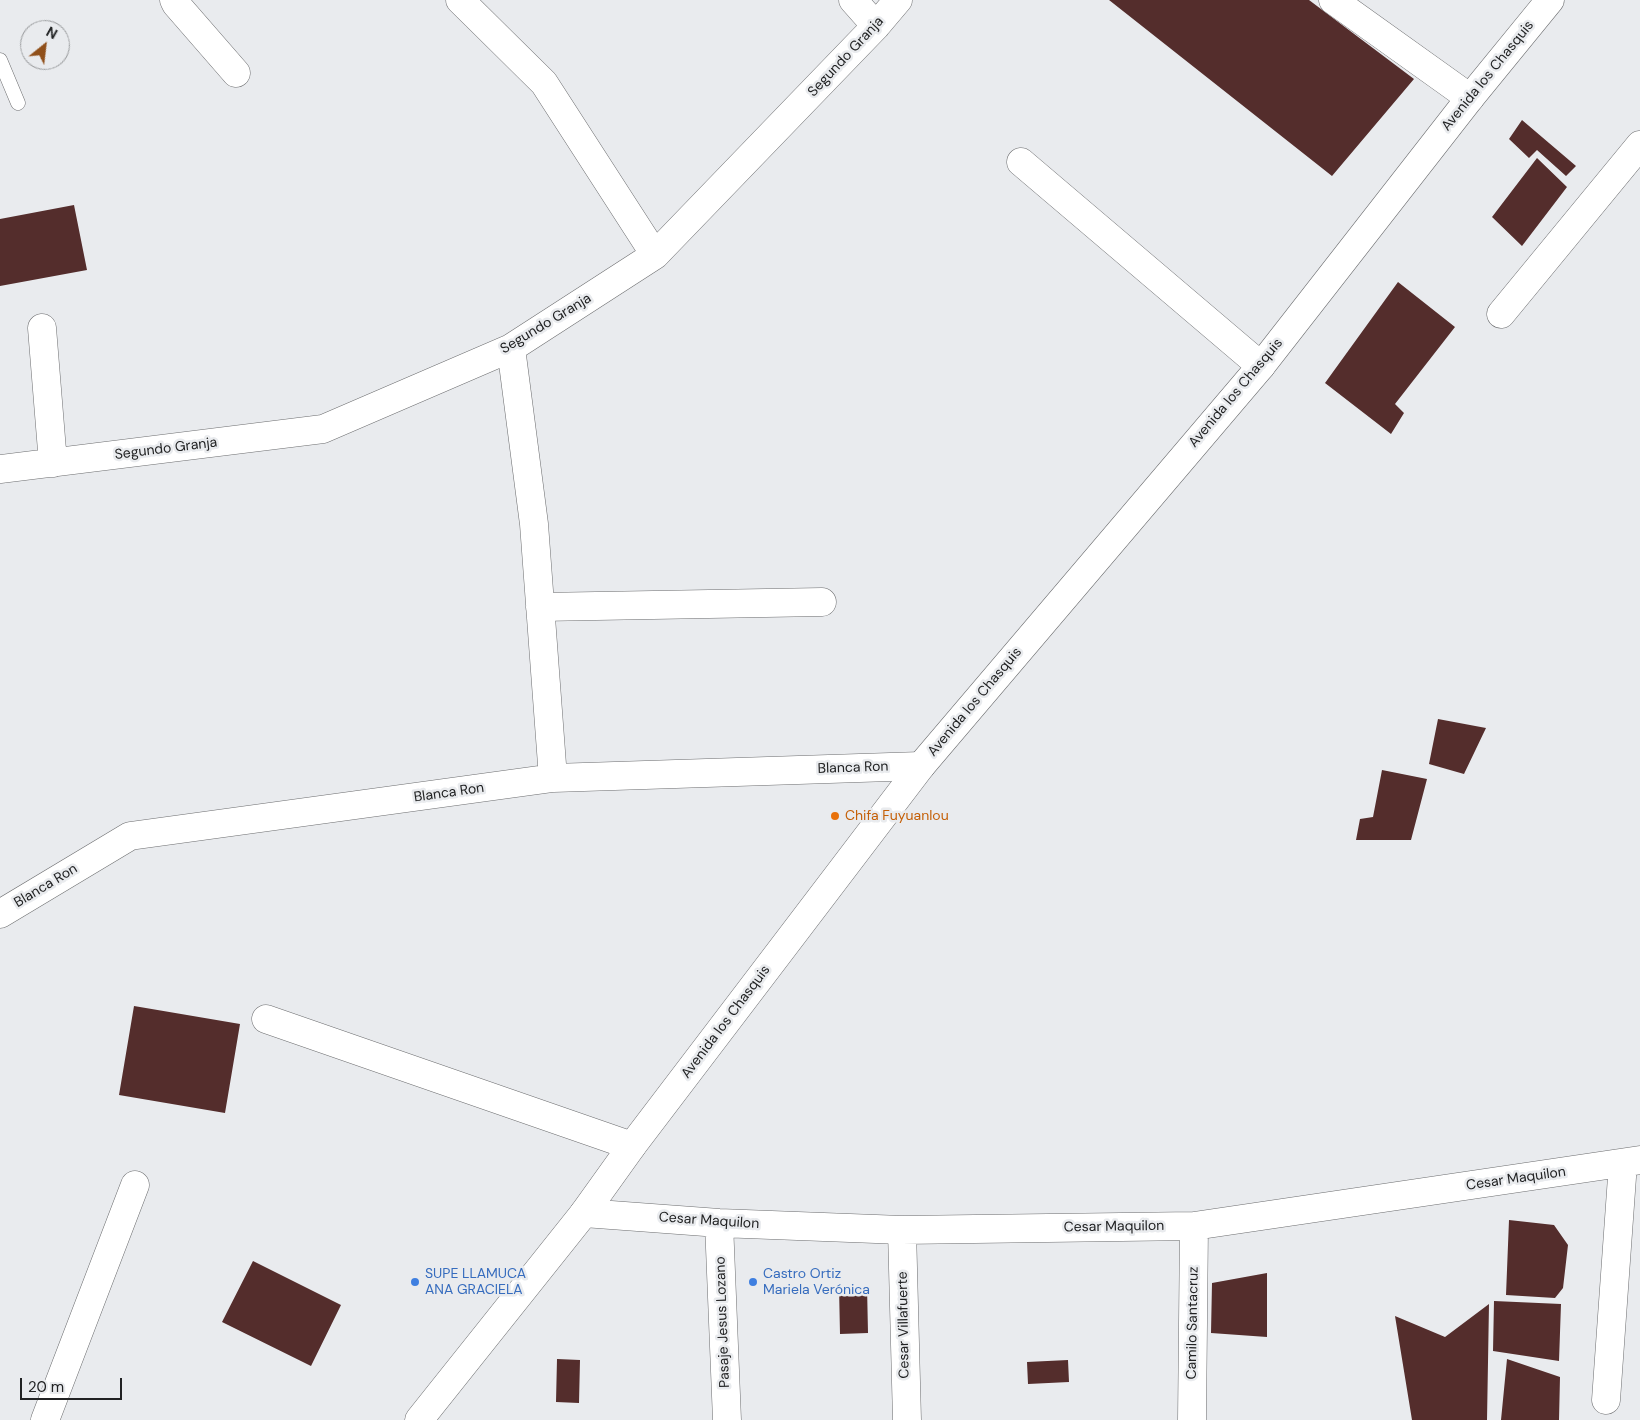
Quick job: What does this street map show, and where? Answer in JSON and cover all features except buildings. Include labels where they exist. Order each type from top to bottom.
[{"type":"street","points":[[174,0],[236,73]]},
{"type":"street","points":[[460,0],[544,83],[655,256]]},
{"type":"street","points":[[853,0],[876,26]]},
{"type":"street","name":"Segundo Granja","points":[[0,469],[53,464],[323,429],[511,348],[655,256],[876,26],[898,0]]},
{"type":"street","points":[[1332,0],[1470,98]]},
{"type":"street","name":"Avenida los Chasquis","points":[[419,1420],[584,1213],[632,1146],[921,766],[1260,366],[1470,98],[1550,0]]},
{"type":"street","points":[[1501,314],[1640,145]]},
{"type":"street","points":[[1021,162],[1260,366]]},
{"type":"street","points":[[42,328],[53,464]]},
{"type":"street","points":[[511,348],[534,524],[553,778]]},
{"type":"street","points":[[540,607],[822,602]]},
{"type":"street","name":"Blanca Ron","points":[[0,914],[130,836],[553,778],[921,766]]},
{"type":"street","points":[[266,1020],[632,1146]]},
{"type":"street","points":[[1606,1400],[1631,1161]]},
{"type":"street","name":"Cesar Maquilon","points":[[584,1213],[719,1223],[902,1230],[1194,1226],[1631,1161]]},
{"type":"street","points":[[45,1420],[136,1185]]},
{"type":"street","name":"Pasaje Jesus Lozano","points":[[719,1223],[727,1420]]},
{"type":"street","name":"Camilo Santacruz","points":[[1192,1420],[1194,1226]]},
{"type":"street","name":"Cesar Villafuerte","points":[[902,1230],[907,1420]]},
{"type":"lane","points":[[0,60],[18,103]]},
{"type":"place","name":"Chifa Fuyuanlou","points":[[835,816]]},
{"type":"place","name":"SUPE LLAMUCA ANA GRACIELA","points":[[415,1282]]},
{"type":"place","name":"Castro Ortiz Mariela Verónica","points":[[753,1282]]}]
